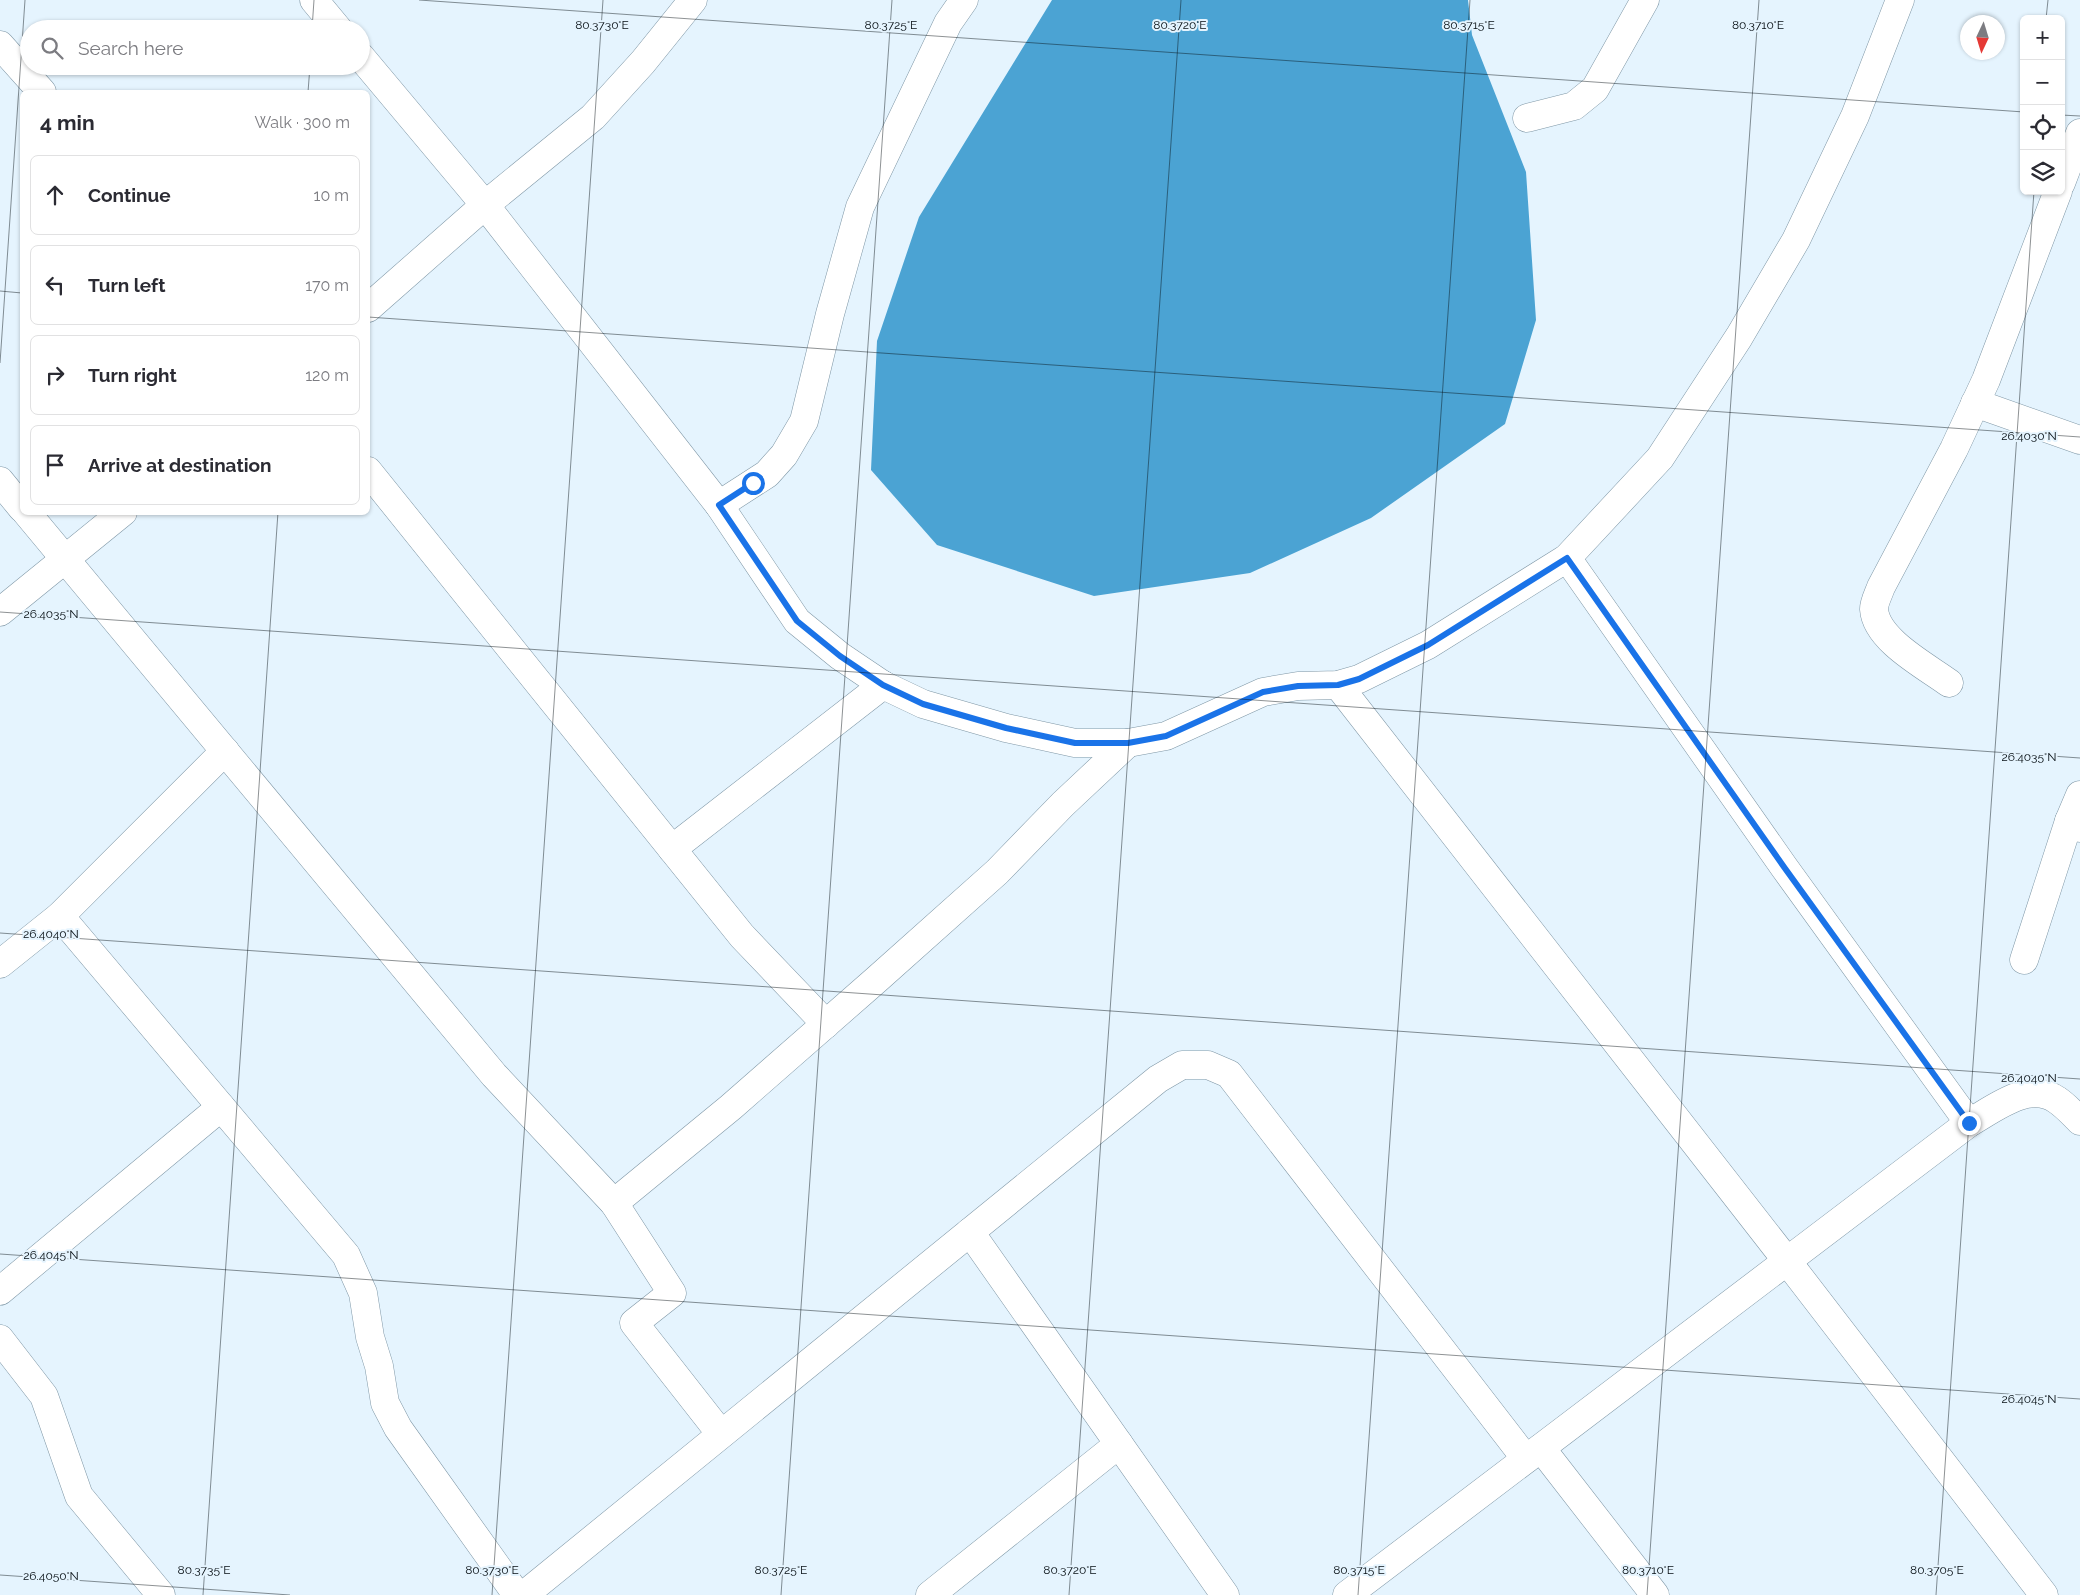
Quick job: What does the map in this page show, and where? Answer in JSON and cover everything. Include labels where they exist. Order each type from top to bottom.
[{"type":"street","points":[[314,0],[331,20]]},
{"type":"street","points":[[370,306],[485,206],[593,117],[643,62],[693,0]]},
{"type":"street","points":[[719,505],[767,474],[784,455],[804,421],[830,314],[860,207],[948,24],[964,0]]},
{"type":"street","points":[[1527,118],[1574,106],[1595,89],[1645,0]]},
{"type":"street","points":[[370,68],[485,206],[719,505],[797,621],[840,656],[883,685],[923,704],[1006,728],[1075,743],[1128,743],[1166,736],[1263,692],[1298,686],[1338,685],[1359,679],[1428,645],[1567,558],[1660,458],[1739,337],[1800,231],[1855,116],[1900,0]]},
{"type":"street","points":[[0,45],[20,67]]},
{"type":"street","points":[[27,75],[40,90]]},
{"type":"street","points":[[2065,172],[2080,133]]},
{"type":"street","points":[[1949,683],[1888,638],[1878,623],[1874,607],[1881,587],[1954,449],[1986,380],[2056,195]]},
{"type":"street","points":[[1975,403],[2080,440]]},
{"type":"street","points":[[370,473],[742,936],[826,1024]]},
{"type":"street","points":[[0,481],[20,506]]},
{"type":"street","points":[[28,515],[494,1076],[614,1203],[672,1293],[634,1323],[721,1434]]},
{"type":"street","points":[[0,612],[119,515]]},
{"type":"street","points":[[1567,558],[1790,875],[1969,1123]]},
{"type":"street","points":[[672,848],[883,685]]},
{"type":"street","points":[[1338,685],[2044,1595]]},
{"type":"street","points":[[614,1203],[731,1107],[997,872],[1128,743]]},
{"type":"street","points":[[0,964],[60,916],[225,751]]},
{"type":"street","points":[[2024,960],[2075,825],[2080,795]]},
{"type":"street","points":[[60,916],[346,1255],[362,1293],[370,1337],[379,1366],[385,1403],[398,1428],[517,1595]]},
{"type":"street","points":[[524,1595],[1158,1079],[1182,1065],[1208,1065],[1229,1074],[1534,1454],[1655,1595]]},
{"type":"street","points":[[1347,1595],[1969,1123],[2021,1095],[2039,1092],[2057,1099],[2080,1121]]},
{"type":"street","points":[[0,1292],[221,1107]]},
{"type":"street","points":[[970,1232],[1225,1595]]},
{"type":"street","points":[[0,1339],[44,1396],[79,1496],[160,1595]]},
{"type":"street","points":[[930,1595],[1119,1444]]},
{"type":"water","points":[[1052,0],[1468,0],[1472,35],[1526,172],[1536,320],[1505,424],[1371,518],[1250,573],[1094,596],[937,545],[871,470],[877,341],[919,217]]},
{"type":"route","points":[[753,483],[719,505],[797,621],[840,656],[883,685],[923,704],[1006,728],[1075,743],[1128,743],[1166,736],[1263,692],[1298,686],[1338,685],[1359,679],[1428,645],[1567,558],[1784,867],[1969,1123]]}]
